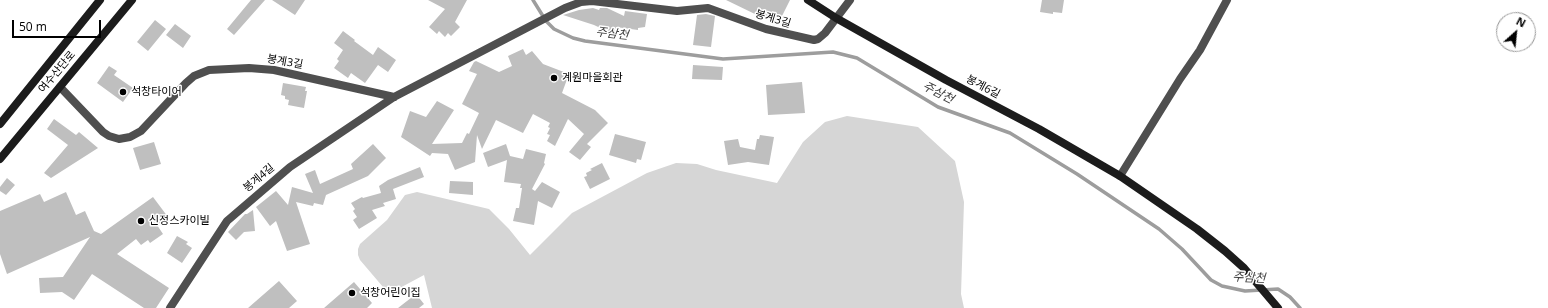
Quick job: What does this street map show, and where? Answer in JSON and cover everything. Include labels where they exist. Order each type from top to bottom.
[{"type":"street","name":"여수산단로","points":[[0,124],[100,0]]},
{"type":"street","name":"여수산단로","points":[[0,159],[132,0]]},
{"type":"street","points":[[808,0],[836,18]]},
{"type":"street","name":"봉계3길","points":[[60,87],[103,132],[109,136],[119,139],[136,134],[186,83],[194,76],[209,70],[249,68],[274,70],[394,97],[577,3],[592,1],[676,11],[708,8],[766,29],[814,40],[818,39],[825,33],[850,0]]},
{"type":"street","points":[[1120,176],[1180,79],[1200,50],[1227,0]]},
{"type":"street","name":"봉계6길","points":[[836,18],[946,80],[1039,129],[1120,176],[1214,242],[1244,268],[1277,307]]},
{"type":"street","name":"봉계4길","points":[[170,308],[217,235],[232,216],[290,168],[394,97]]},
{"type":"shaded area","points":[[847,116],[918,127],[955,161],[964,202],[961,294],[964,308],[432,308],[424,275],[396,290],[383,287],[360,260],[358,255],[360,244],[387,220],[405,195],[417,192],[489,209],[509,229],[530,255],[572,213],[647,173],[676,163],[697,164],[716,170],[777,183],[803,142],[825,122]]},
{"type":"building","points":[[251,0],[265,0],[234,35],[227,29]]},
{"type":"building","points":[[272,0],[305,0],[295,15]]},
{"type":"building","points":[[428,0],[467,0],[455,22],[460,27],[451,36],[448,33],[445,37],[439,31],[437,34],[429,27],[445,9]]},
{"type":"building","points":[[726,0],[790,0],[779,22],[761,13],[759,16]]},
{"type":"building","points":[[1042,0],[1064,0],[1062,13],[1053,12],[1053,14],[1040,12]]},
{"type":"building","points":[[593,8],[599,10],[600,8],[607,8],[624,16],[625,11],[647,14],[645,27],[638,28],[638,30],[616,27],[613,34],[594,25],[563,15],[579,10]]},
{"type":"building","points":[[706,14],[715,16],[711,47],[693,45],[697,15]]},
{"type":"building","points":[[155,20],[166,29],[148,51],[137,42]]},
{"type":"building","points":[[175,24],[191,36],[183,48],[166,35]]},
{"type":"building","points":[[343,31],[373,55],[378,47],[396,60],[388,72],[378,65],[365,83],[351,73],[348,78],[334,68],[339,61],[337,59],[343,50],[334,43]]},
{"type":"building","points":[[523,49],[526,55],[532,51],[543,64],[569,74],[562,93],[595,110],[608,123],[587,144],[591,147],[580,160],[569,152],[584,134],[568,119],[555,146],[547,141],[550,135],[547,134],[550,128],[548,127],[550,123],[533,114],[523,133],[496,120],[482,149],[477,135],[475,162],[455,170],[448,154],[432,153],[430,156],[401,137],[410,111],[426,117],[437,101],[454,110],[432,144],[462,143],[467,133],[469,134],[479,113],[462,104],[477,74],[469,71],[474,62],[476,61],[499,72],[512,66],[508,56]]},
{"type":"building","points":[[693,65],[723,67],[722,80],[692,79]]},
{"type":"building","points":[[109,66],[117,71],[114,75],[133,88],[123,102],[97,83]]},
{"type":"building","points":[[802,82],[805,113],[768,115],[766,85]]},
{"type":"building","points":[[283,83],[306,87],[305,91],[307,91],[304,108],[288,105],[289,100],[285,99],[285,96],[281,95]]},
{"type":"building","points":[[54,119],[76,135],[79,132],[98,148],[51,178],[44,173],[68,145],[47,129]]},
{"type":"building","points":[[615,134],[646,142],[641,160],[637,159],[636,163],[609,155]]},
{"type":"building","points":[[760,135],[774,137],[769,165],[748,162],[728,165],[724,141],[738,139],[740,147],[755,150],[757,139],[759,139]]},
{"type":"building","points":[[154,142],[161,164],[140,170],[133,148]]},
{"type":"building","points":[[373,144],[386,158],[368,176],[326,195],[323,205],[314,203],[313,206],[296,202],[310,244],[287,251],[276,221],[270,226],[256,207],[276,191],[288,205],[292,187],[313,193],[305,174],[315,170],[320,184],[353,169],[351,164]]},
{"type":"building","points":[[506,144],[510,156],[523,159],[526,149],[546,154],[545,164],[532,189],[535,191],[542,182],[560,192],[552,208],[538,201],[534,225],[513,221],[516,208],[519,208],[522,188],[520,188],[521,184],[504,182],[507,160],[488,167],[483,153]]},
{"type":"building","points":[[602,163],[610,179],[590,189],[584,177],[587,176],[586,173],[592,170],[590,169]]},
{"type":"building","points":[[420,167],[424,177],[393,189],[396,199],[383,203],[385,206],[372,210],[377,218],[359,229],[353,220],[357,217],[353,211],[355,209],[351,203],[362,197],[381,193],[379,186],[388,180]]},
{"type":"building","points":[[7,178],[15,185],[6,195],[0,191],[0,187]]},
{"type":"building","points":[[450,181],[473,182],[473,195],[449,193]]},
{"type":"building","points":[[66,192],[76,215],[85,211],[94,231],[101,234],[153,197],[168,217],[157,225],[163,234],[150,243],[148,240],[141,245],[136,239],[117,254],[169,288],[156,308],[144,308],[92,274],[74,300],[62,292],[40,293],[39,278],[63,277],[90,237],[7,274],[0,254],[0,211],[40,194],[44,202]]},
{"type":"building","points":[[253,210],[255,231],[244,232],[236,240],[228,232],[245,214]]},
{"type":"building","points":[[177,236],[188,242],[186,244],[192,248],[182,263],[167,253]]},
{"type":"building","points":[[279,281],[297,301],[289,308],[248,308]]},
{"type":"building","name":"석창어린이집","points":[[354,282],[372,303],[367,308],[324,308]]},
{"type":"building","points":[[416,294],[424,304],[419,308],[398,308]]},
{"type":"waterway","name":"주삼천","points":[[533,0],[546,21],[554,29],[573,38],[585,41],[723,59],[833,52],[857,58],[938,107],[1010,133],[1077,174],[1159,229],[1182,249],[1211,280],[1222,286],[1245,291],[1278,289],[1290,297],[1300,308]]},
{"type":"place","name":"계원마을회관","points":[[554,78]]},
{"type":"place","name":"석창타이어","points":[[123,92]]},
{"type":"place","name":"신정스카이빌","points":[[141,221]]},
{"type":"place","name":"석창어린이집","points":[[352,293]]}]
